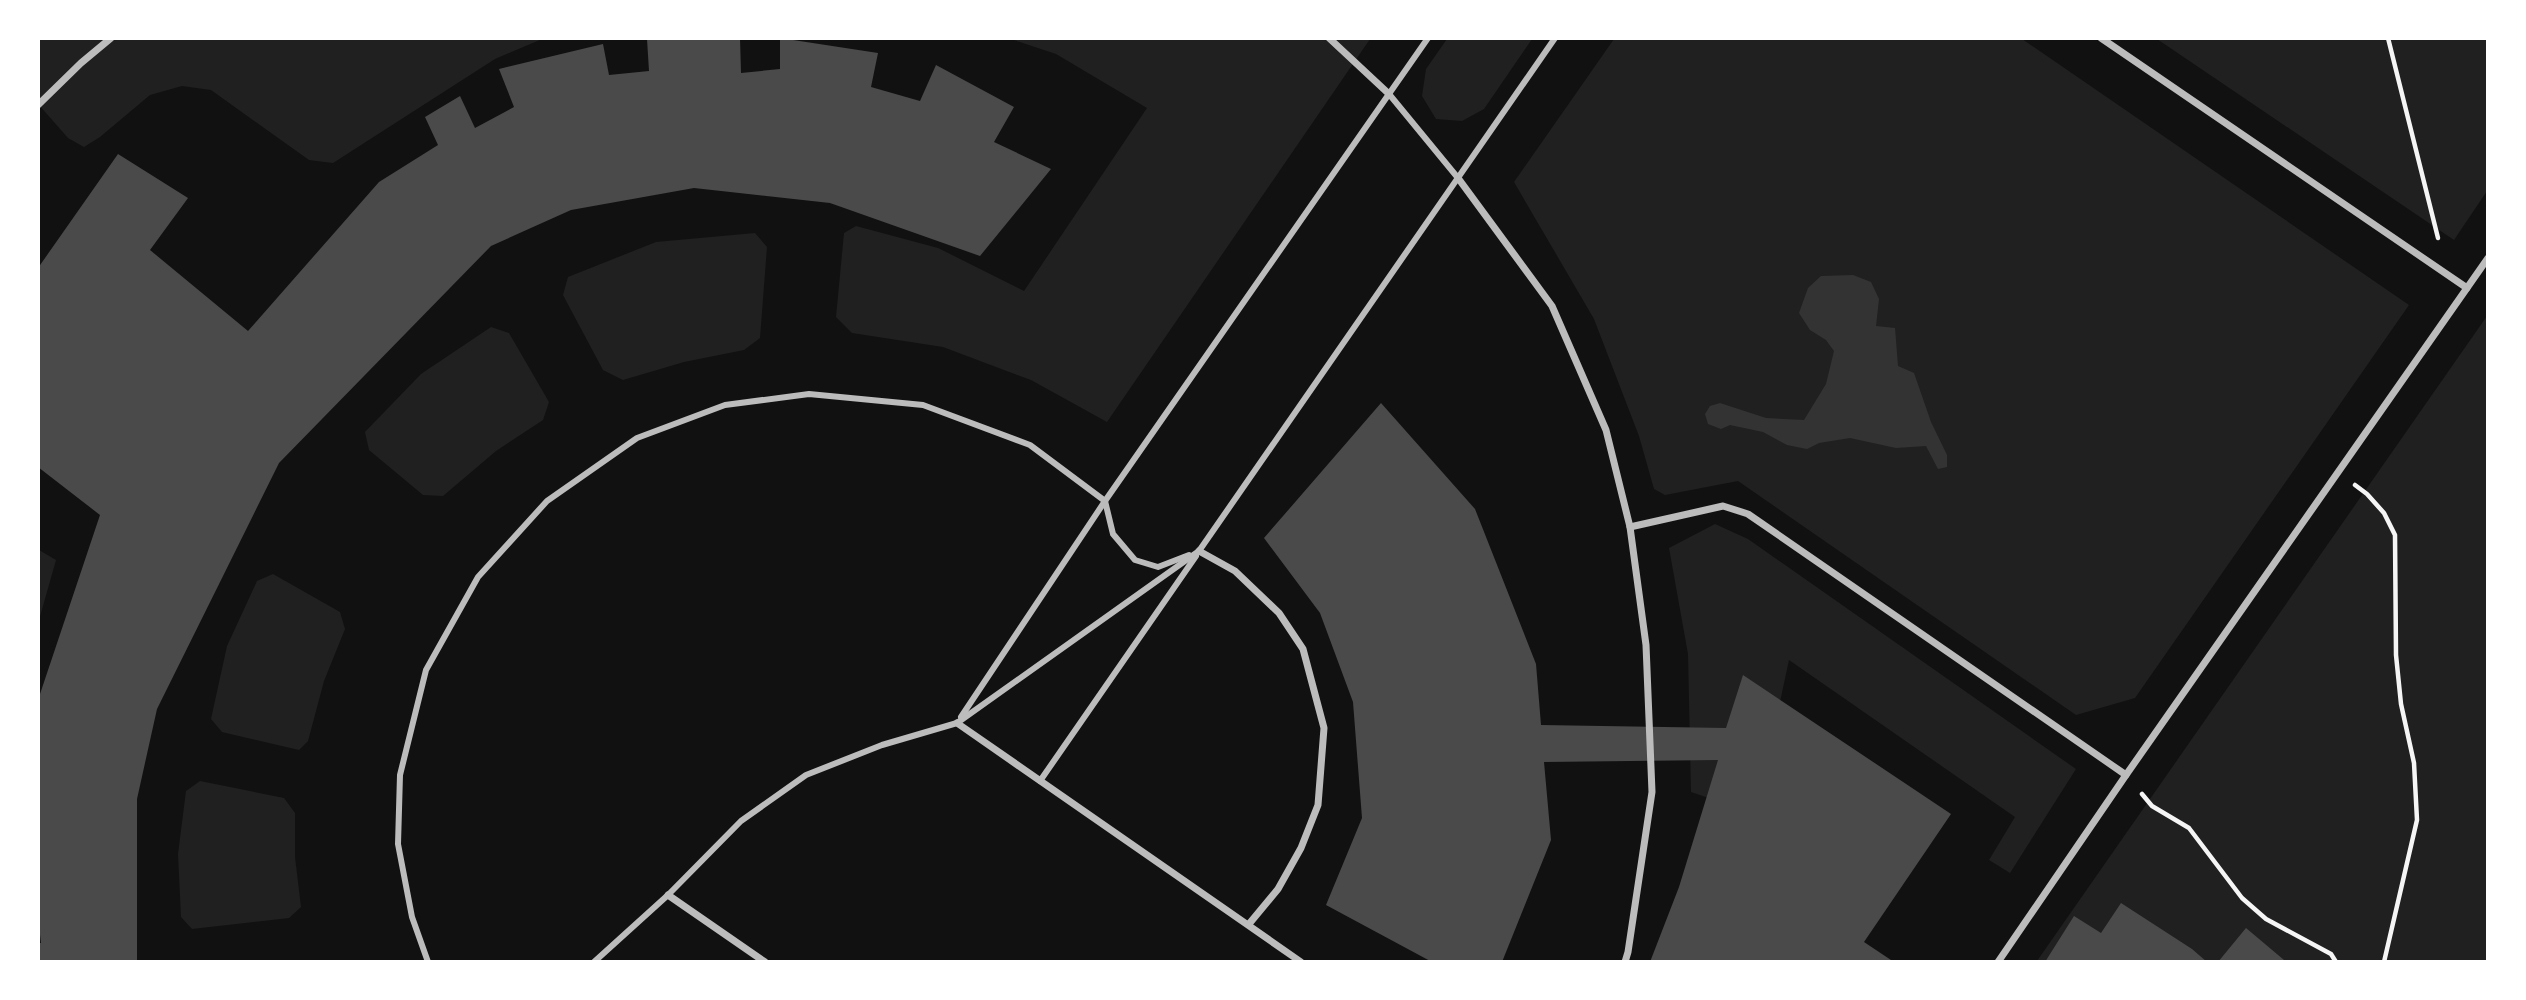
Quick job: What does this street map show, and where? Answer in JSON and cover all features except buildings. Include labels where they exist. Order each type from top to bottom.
[{"type":"street","points":[[38,105],[111,38]]},
{"type":"street","points":[[1329,38],[1389,94],[1458,178],[1552,306],[1606,430],[1630,527],[1646,645],[1651,792],[1629,952],[1625,961]]},
{"type":"street","points":[[957,723],[1105,501],[1428,38]]},
{"type":"street","points":[[1040,781],[1555,38]]},
{"type":"street","points":[[2101,38],[2467,288]]},
{"type":"street","points":[[1998,961],[2487,258]]},
{"type":"street","points":[[428,961],[412,917],[398,844],[400,775],[426,670],[478,577],[547,500],[637,438],[725,405],[809,394],[923,405],[1030,445],[1105,501],[1113,534],[1135,559],[1158,567],[1199,551]]},
{"type":"street","points":[[1630,527],[1723,506],[1748,513],[2126,775]]},
{"type":"street","points":[[594,961],[668,895],[741,821],[806,775],[882,745],[957,723],[1199,551]]},
{"type":"street","points":[[1199,551],[1235,572],[1279,613],[1303,649],[1324,728],[1318,805],[1301,848],[1278,889],[1249,924]]},
{"type":"street","points":[[957,723],[1301,961]]},
{"type":"street","points":[[668,895],[765,961]]},
{"type":"path","points":[[2388,38],[2437,236],[2443,247]]},
{"type":"path","points":[[2337,473],[2367,494],[2384,513],[2395,536],[2396,655],[2401,704],[2414,763],[2417,820],[2384,961]]},
{"type":"path","points":[[2126,775],[2152,806],[2189,828],[2242,898],[2266,919],[2331,954],[2336,961]]},
{"type":"shaded area","points":[[39,39],[542,39],[495,59],[333,163],[309,160],[211,90],[182,86],[150,95],[84,147],[68,138],[39,105]]},
{"type":"shaded area","points":[[1011,39],[1370,39],[1107,422],[1031,380],[943,347],[852,333],[836,317],[844,233],[856,226],[938,248],[1024,291],[1147,108],[1056,54]]},
{"type":"shaded area","points":[[1447,39],[1532,39],[1484,109],[1462,121],[1436,119],[1422,96],[1426,69]]},
{"type":"shaded area","points":[[1614,39],[2022,39],[2409,305],[2135,698],[2076,715],[1738,481],[1665,495],[1654,489],[1639,436],[1594,319],[1514,182]]},
{"type":"shaded area","points":[[2157,39],[2487,39],[2487,191],[2454,240]]},
{"type":"shaded area","points":[[755,233],[767,247],[760,338],[744,350],[684,362],[623,380],[603,370],[563,295],[568,277],[656,242]]},
{"type":"shaded area","points":[[1853,275],[1871,282],[1879,299],[1876,326],[1895,328],[1898,366],[1914,373],[1931,422],[1947,455],[1947,467],[1938,469],[1926,446],[1896,448],[1850,438],[1819,443],[1807,449],[1787,445],[1763,432],[1730,425],[1721,429],[1708,424],[1705,414],[1710,406],[1720,403],[1766,418],[1804,420],[1826,384],[1834,351],[1826,340],[1810,330],[1799,313],[1808,288],[1821,276]]},
{"type":"shaded area","points":[[2487,316],[2487,961],[2037,961]]},
{"type":"shaded area","points":[[491,327],[509,333],[549,402],[543,420],[496,451],[443,496],[423,495],[369,450],[365,432],[421,374]]},
{"type":"shaded area","points":[[1715,524],[1748,539],[2076,769],[2010,873],[1989,860],[2015,817],[1789,660],[1756,814],[1691,792],[1688,654],[1669,548]]},
{"type":"shaded area","points":[[39,550],[56,560],[39,620]]},
{"type":"shaded area","points":[[273,574],[340,612],[345,629],[324,681],[308,741],[299,750],[222,732],[211,719],[227,646],[257,581]]},
{"type":"shaded area","points":[[200,781],[284,798],[295,813],[295,857],[301,907],[289,918],[192,929],[181,917],[178,854],[186,791]]}]
